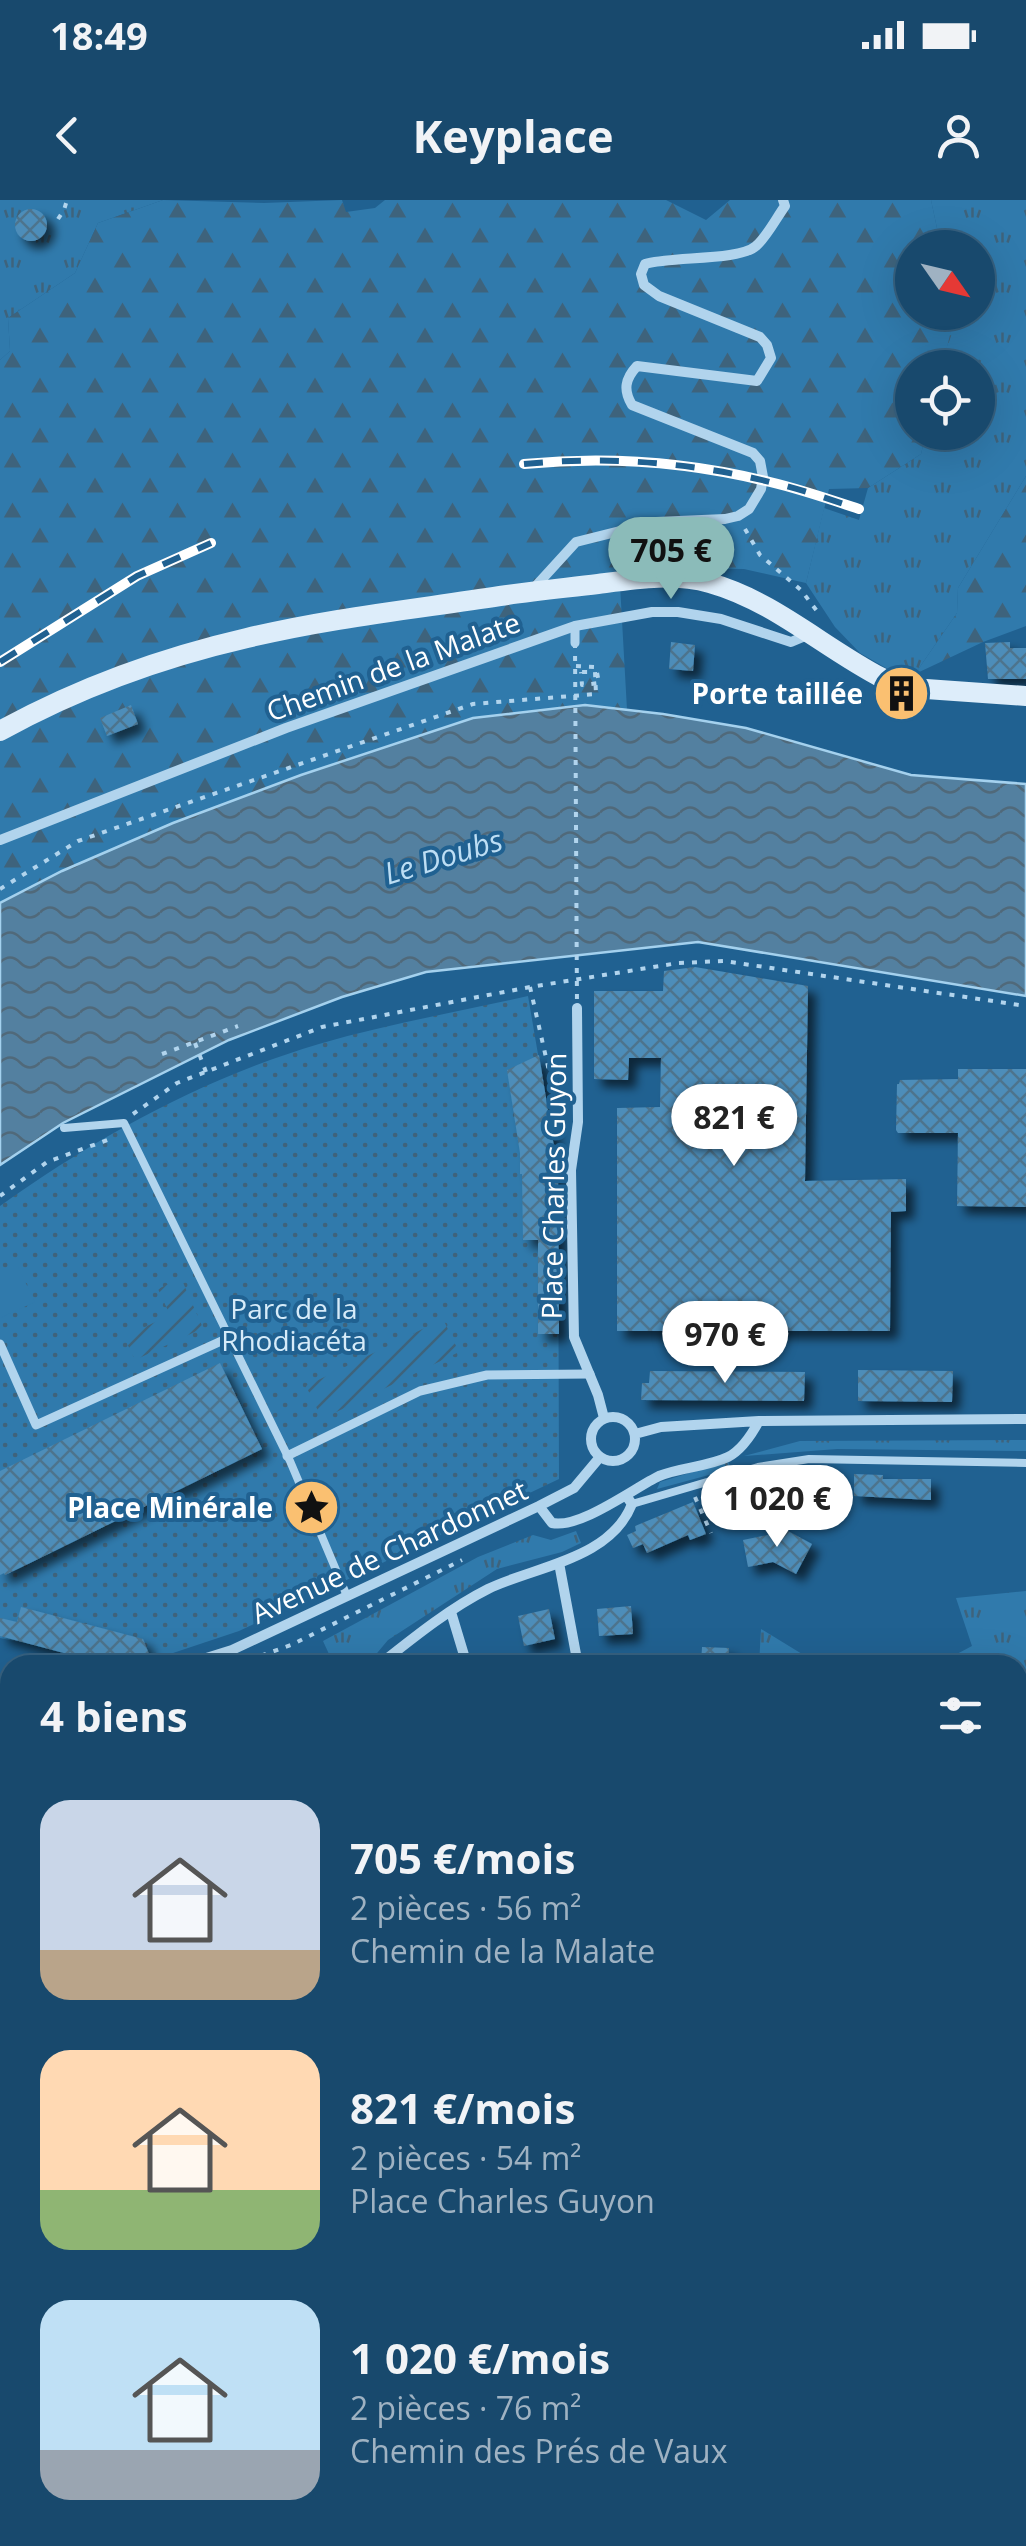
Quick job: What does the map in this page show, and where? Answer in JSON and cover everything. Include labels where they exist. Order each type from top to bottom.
[{"type":"main road","points":[[0,731],[67,696],[148,664],[248,637],[530,592],[678,576],[739,594],[820,630],[846,658],[882,678]]},
{"type":"main road","points":[[926,689],[1026,696]]},
{"type":"street","points":[[530,592],[576,542],[656,522],[738,516],[748,509],[761,489],[760,461],[743,448],[632,406],[625,386],[637,366],[757,381],[771,358],[768,345],[760,337],[659,296],[644,285],[642,274],[645,264],[660,260],[722,256],[755,248],[785,206],[784,200]]},
{"type":"street","name":"Chemin de la Malate","points":[[0,840],[286,728],[575,626],[652,612],[678,612],[710,617],[791,642],[820,630]]},
{"type":"street","points":[[575,626],[575,643]]},
{"type":"street","name":"Place Charles Guyon","points":[[576,1008],[578,1122],[571,1170],[574,1337],[604,1418]]},
{"type":"street","points":[[0,1344],[36,1424],[228,1338]]},
{"type":"street","points":[[288,1456],[420,1391],[487,1375],[590,1374]]},
{"type":"street","points":[[604,1418],[627,1420],[635,1434],[633,1449],[622,1460],[606,1460],[591,1446],[591,1432],[604,1418]]},
{"type":"street","points":[[635,1434],[661,1427],[758,1421],[1026,1419]]},
{"type":"street","points":[[540,1506],[558,1524],[629,1500],[660,1476],[730,1456],[750,1437],[758,1421]]},
{"type":"street","name":"Avenue de Chardonnet","points":[[216,1655],[540,1506],[574,1488],[600,1457]]},
{"type":"street","points":[[393,1655],[488,1589],[559,1563],[602,1542],[628,1514],[629,1500]]},
{"type":"street","points":[[559,1563],[576,1655]]},
{"type":"street","points":[[452,1612],[465,1655]]},
{"type":"lane","points":[[64,1128],[124,1123],[288,1456],[348,1596]]},
{"type":"lane","points":[[629,1500],[758,1466],[809,1458],[1026,1463]]},
{"type":"path","points":[[58,219],[66,200]]},
{"type":"path","points":[[738,516],[760,555],[801,590],[820,630]]},
{"type":"path","points":[[575,643],[576,1008]]},
{"type":"path","points":[[0,889],[78,840],[473,704],[596,694],[595,672],[581,672],[582,685],[598,683],[596,667],[575,666]]},
{"type":"path","points":[[0,1196],[47,1162],[111,1139],[129,1116],[176,1083],[322,1028],[530,987],[678,963],[724,960],[1026,1006]]},
{"type":"path","points":[[530,987],[562,1127]]},
{"type":"path","points":[[162,1054],[238,1026]]},
{"type":"path","points":[[195,1042],[206,1072]]},
{"type":"path","points":[[691,1486],[711,1534]]},
{"type":"path","points":[[264,1655],[477,1553]]},
{"type":"green space","points":[[0,200],[163,200],[98,223],[75,273],[8,318],[10,351],[0,360]]},
{"type":"green space","points":[[163,200],[342,200],[346,212],[375,208],[385,200],[666,200],[706,220],[730,200],[931,200],[937,230],[895,230],[895,330],[951,330],[946,350],[895,350],[895,450],[922,450],[921,454],[868,488],[829,489],[806,583],[744,569],[619,567],[627,710],[585,705],[472,718],[173,823],[62,871],[0,903],[0,360],[10,351],[8,318],[75,273],[98,223]]},
{"type":"green space","points":[[931,200],[1026,200],[1026,476],[958,588],[957,613],[915,674],[900,676],[860,653],[835,627],[806,583],[824,508],[859,520],[868,488],[922,450],[995,450],[995,350],[946,350],[951,330],[995,330],[995,230],[937,230]]},
{"type":"green space","points":[[1026,476],[1026,626],[915,674],[957,613],[958,588]]},
{"type":"green space","name":"Parc de la Rhodiacéta","points":[[528,996],[558,1171],[559,1479],[239,1631],[167,1655],[84,1655],[0,1638],[0,1206],[113,1133],[193,1092],[276,1058],[397,1024]]},
{"type":"green space","points":[[18,1267],[35,1302],[0,1318],[0,1276]]},
{"type":"green space","points":[[181,1278],[203,1328],[135,1360],[124,1337],[170,1315],[158,1289]]},
{"type":"green space","points":[[443,1319],[459,1352],[322,1419],[306,1386]]},
{"type":"green space","points":[[1026,1440],[1026,1451],[837,1449],[744,1456],[800,1441]]},
{"type":"green space","points":[[728,1461],[731,1469],[657,1489],[660,1482]]},
{"type":"green space","points":[[576,1531],[581,1543],[497,1569],[388,1640],[375,1655],[329,1655],[323,1641],[478,1557],[533,1535],[551,1540]]},
{"type":"green space","points":[[1026,1591],[1026,1655],[955,1655],[972,1646],[956,1598]]},
{"type":"green space","points":[[761,1629],[804,1655],[760,1655]]},
{"type":"water","name":"Le Doubs","points":[[585,705],[746,728],[911,775],[1026,784],[1026,996],[698,942],[426,972],[342,997],[229,1040],[63,1123],[0,1165],[0,903],[62,871],[173,823],[301,775],[473,718]]},
{"type":"building","points":[[31,209],[42,214],[47,225],[42,236],[31,241],[20,236],[15,225],[20,214]]},
{"type":"building","points":[[671,642],[695,645],[693,671],[669,669]]},
{"type":"building","points":[[1010,642],[1010,648],[1026,648],[1026,679],[988,679],[985,643]]},
{"type":"building","points":[[917,678],[900,703],[885,700],[886,691]]},
{"type":"building","points":[[131,705],[138,724],[107,736],[100,718]]},
{"type":"building","points":[[695,967],[808,986],[805,1181],[906,1179],[906,1211],[891,1212],[890,1331],[617,1331],[617,1108],[660,1107],[661,1058],[629,1058],[628,1080],[594,1079],[594,991],[663,991],[664,971]]},
{"type":"building","points":[[539,1055],[558,1171],[559,1334],[538,1334],[538,1240],[523,1240],[522,1174],[507,1070]]},
{"type":"building","points":[[958,1069],[1026,1069],[1026,1207],[957,1206],[958,1133],[896,1130],[900,1080],[958,1079]]},
{"type":"building","points":[[220,1363],[262,1449],[0,1575],[0,1471]]},
{"type":"building","points":[[858,1370],[953,1371],[952,1402],[858,1401]]},
{"type":"building","points":[[650,1371],[805,1372],[804,1401],[641,1400],[642,1383],[649,1383]]},
{"type":"building","points":[[854,1474],[883,1475],[883,1479],[931,1479],[931,1500],[854,1496]]},
{"type":"building","points":[[817,1480],[818,1496],[767,1501],[765,1485]]},
{"type":"building","points":[[693,1502],[706,1534],[690,1540],[688,1535],[647,1553],[643,1544],[633,1548],[627,1535],[636,1531],[635,1526]]},
{"type":"building","points":[[777,1525],[812,1544],[796,1574],[773,1562],[748,1567],[743,1540],[772,1534]]},
{"type":"building","points":[[631,1606],[633,1634],[599,1636],[597,1609]]},
{"type":"building","points":[[21,1607],[143,1639],[149,1655],[71,1655],[0,1636],[0,1618],[17,1622]]},
{"type":"building","points":[[549,1609],[555,1639],[524,1646],[518,1616]]},
{"type":"building","points":[[702,1647],[729,1648],[729,1655],[702,1655]]},
{"type":"tunnel","points":[[882,678],[901,686],[926,689]]},
{"type":"railway","points":[[524,464],[616,461],[678,465],[770,482],[859,509]]},
{"type":"railway","points":[[0,662],[137,576],[211,543]]},
{"type":"place","name":"Porte taillée","points":[[902,693]]},
{"type":"place","name":"Place Minérale","points":[[312,1507]]}]
